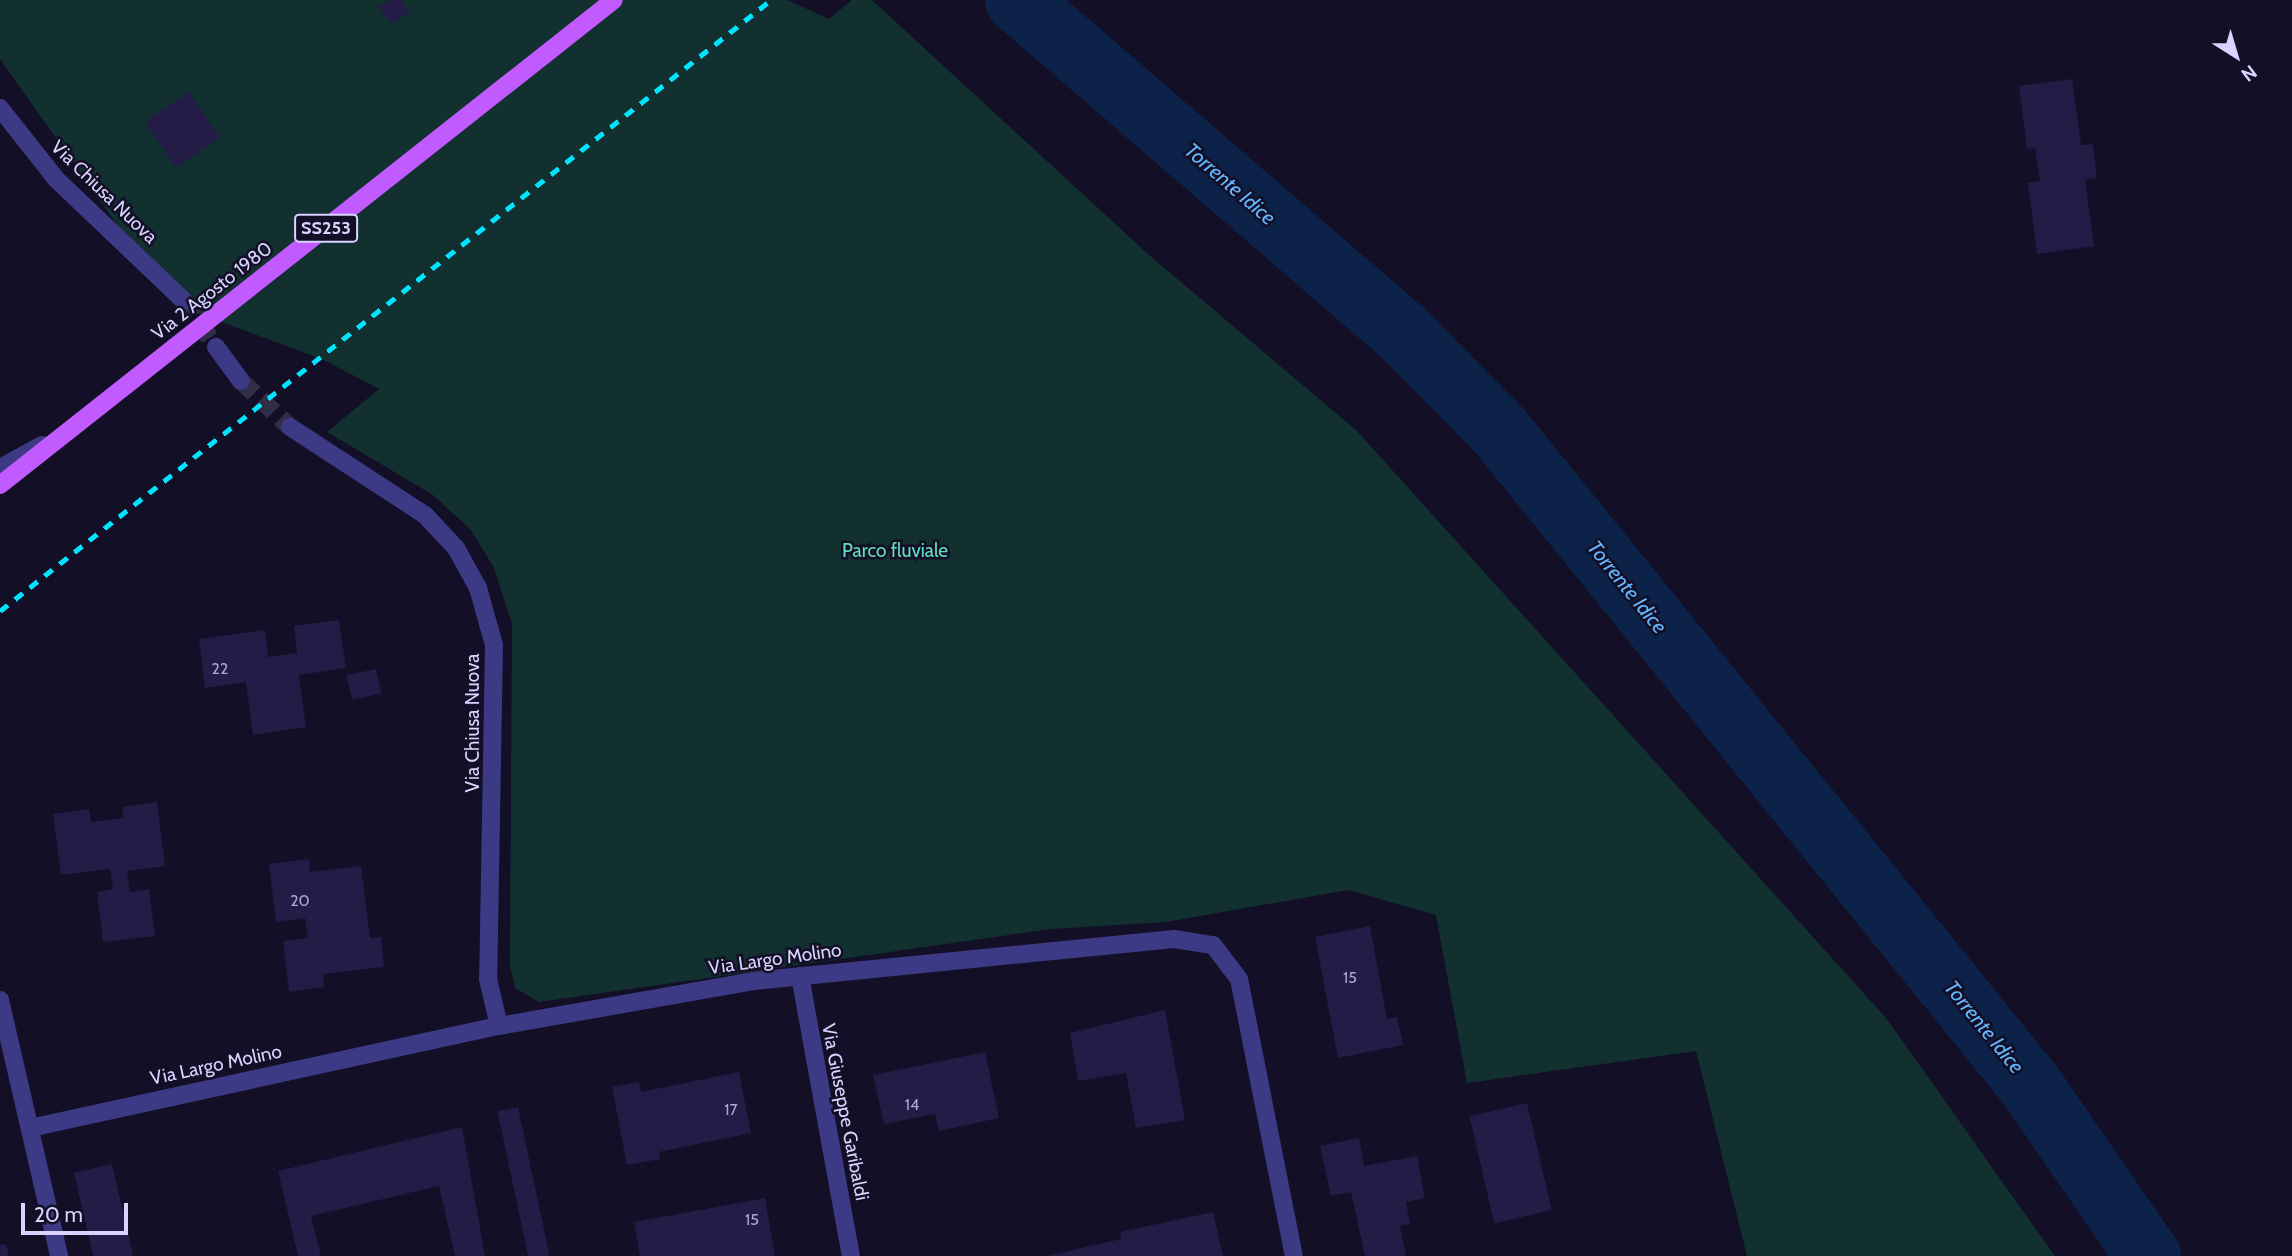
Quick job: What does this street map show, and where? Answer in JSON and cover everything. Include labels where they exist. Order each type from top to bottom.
[{"type":"main road","name":"Via 2 Agosto 1980","points":[[0,485],[614,0]]},
{"type":"street","name":"Via Chiusa Nuova","points":[[0,108],[56,179],[184,301]]},
{"type":"street","points":[[216,347],[241,381]]},
{"type":"street","name":"Via Chiusa Nuova","points":[[290,427],[425,516],[456,548],[478,589],[494,645],[488,979],[499,1026]]},
{"type":"street","points":[[0,468],[64,434]]},
{"type":"street","name":"Via Largo Molino","points":[[30,1128],[499,1026],[800,976],[1174,939],[1213,945],[1239,979],[1294,1256]]},
{"type":"street","name":"Via Giuseppe Garibaldi","points":[[800,976],[851,1256]]},
{"type":"street","points":[[0,1000],[59,1256]]},
{"type":"green space","name":"Parco fluviale","points":[[0,0],[787,0],[829,19],[852,0],[872,0],[1149,255],[1357,431],[1886,1018],[2055,1256],[1747,1256],[1696,1051],[1467,1083],[1436,915],[1348,890],[1166,922],[1052,929],[539,1002],[515,988],[510,965],[512,624],[494,568],[471,530],[433,495],[327,432],[379,389],[324,360],[173,304],[0,59]]},
{"type":"building","points":[[390,0],[401,0],[409,12],[391,24],[379,7]]},
{"type":"building","points":[[2072,79],[2081,145],[2093,144],[2097,178],[2085,180],[2094,246],[2037,254],[2028,183],[2040,181],[2035,148],[2027,149],[2019,86]]},
{"type":"building","points":[[189,92],[220,138],[176,167],[145,122]]},
{"type":"building","points":[[339,620],[346,668],[299,675],[306,727],[253,735],[246,682],[205,688],[199,639],[265,630],[268,657],[297,653],[294,626]]},
{"type":"building","points":[[376,669],[381,693],[352,700],[347,675]]},
{"type":"building","points":[[157,802],[165,866],[127,871],[130,892],[149,889],[155,936],[103,942],[97,892],[113,889],[110,869],[61,875],[53,814],[89,809],[91,822],[124,818],[122,807]]},
{"type":"building","points":[[309,859],[310,872],[361,866],[370,938],[381,937],[384,967],[323,974],[324,987],[289,992],[283,941],[308,938],[305,918],[276,922],[269,864]]},
{"type":"building","points":[[1370,926],[1387,1019],[1397,1017],[1403,1045],[1338,1058],[1315,937]]},
{"type":"building","points":[[1165,1010],[1185,1120],[1136,1128],[1126,1073],[1078,1081],[1070,1033]]},
{"type":"building","points":[[985,1052],[999,1118],[939,1131],[935,1114],[884,1124],[873,1075]]},
{"type":"building","points":[[739,1072],[751,1133],[659,1152],[660,1159],[627,1165],[612,1087],[639,1082],[641,1092]]},
{"type":"building","points":[[1527,1103],[1552,1210],[1494,1223],[1470,1116]]},
{"type":"building","points":[[518,1107],[550,1256],[528,1256],[497,1111]]},
{"type":"building","points":[[462,1127],[485,1256],[455,1256],[439,1186],[311,1216],[321,1256],[298,1256],[278,1171]]},
{"type":"building","points":[[1359,1138],[1364,1166],[1417,1156],[1425,1198],[1406,1202],[1410,1224],[1400,1226],[1406,1256],[1365,1256],[1351,1192],[1331,1196],[1320,1146]]},
{"type":"building","points":[[112,1164],[133,1256],[93,1256],[74,1173]]},
{"type":"building","points":[[765,1198],[775,1256],[640,1256],[634,1222]]},
{"type":"building","points":[[1213,1212],[1223,1256],[1047,1256],[1121,1239],[1120,1232]]},
{"type":"building","points":[[6,1244],[9,1256],[0,1256],[0,1245]]},
{"type":"waterway","name":"Torrente Idice","points":[[1017,0],[1402,332],[1499,430],[2030,1085],[2148,1256]]},
{"type":"tunnel","points":[[184,301],[216,347]]},
{"type":"tunnel","points":[[241,381],[290,427]]},
{"type":"railway","points":[[0,611],[771,0]]}]
